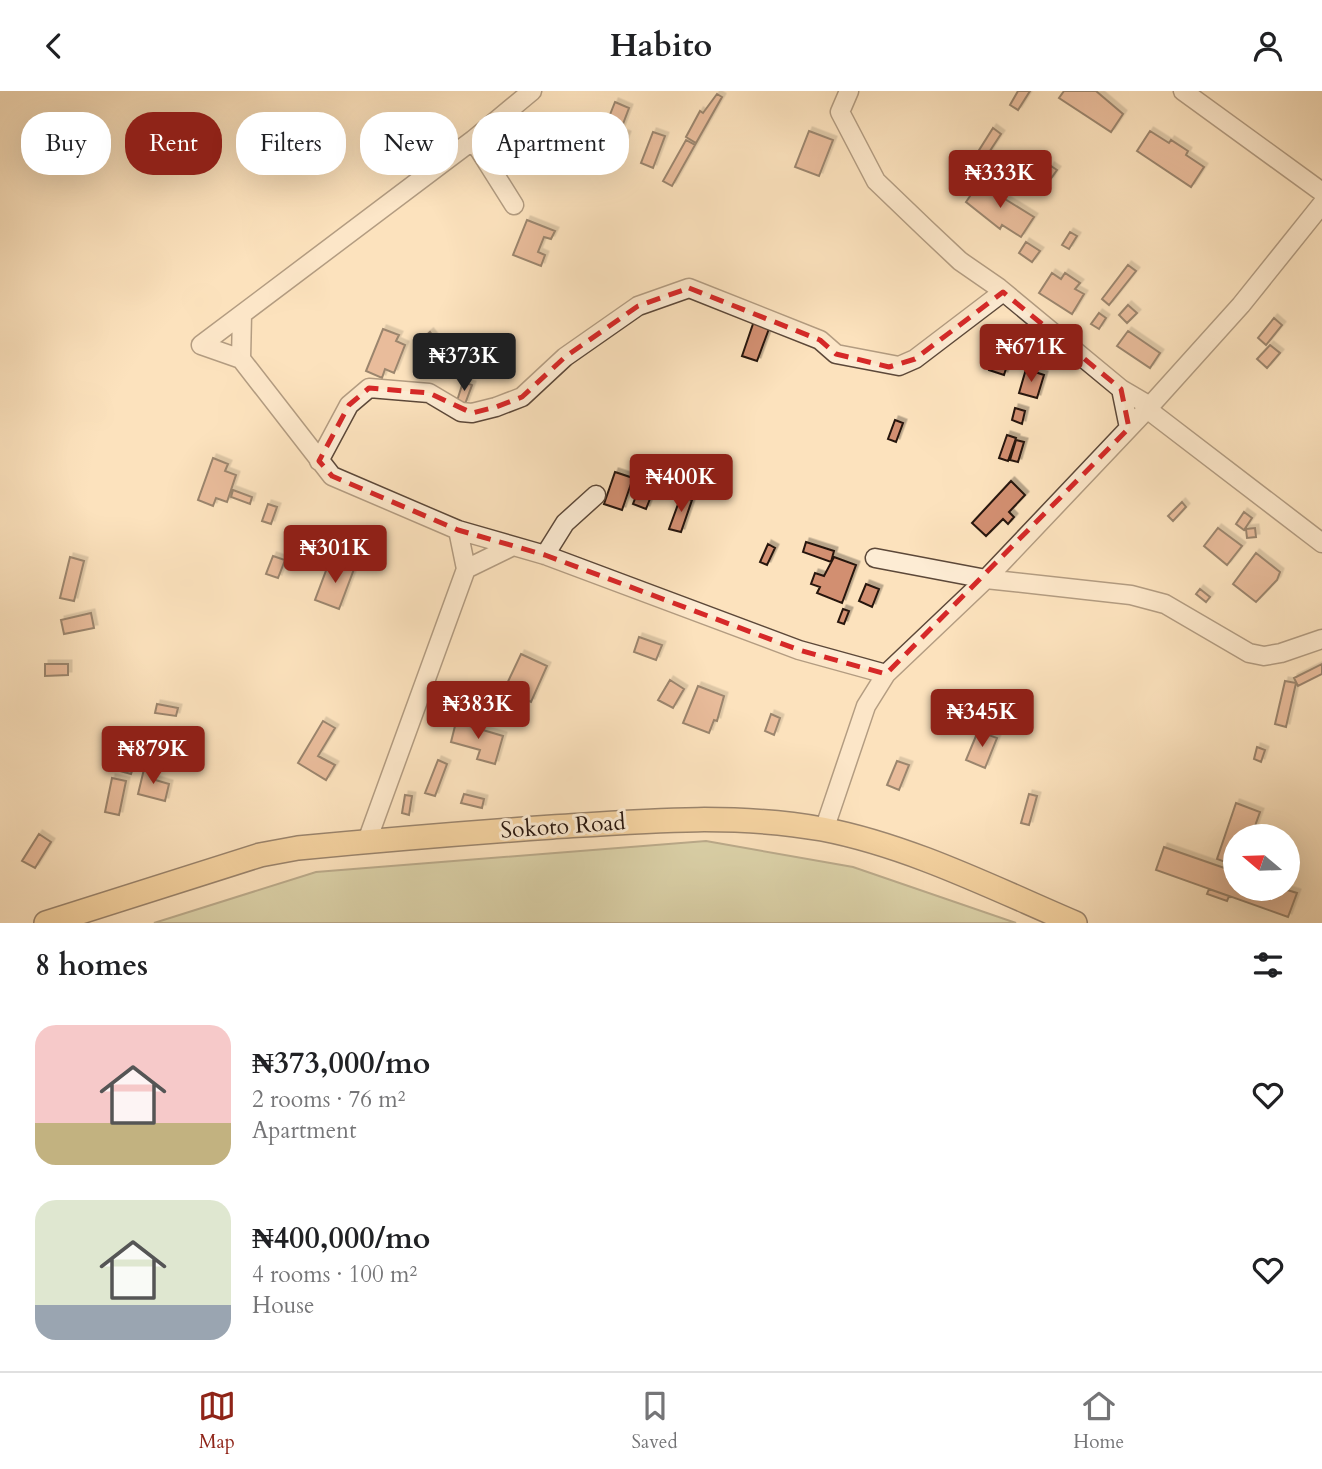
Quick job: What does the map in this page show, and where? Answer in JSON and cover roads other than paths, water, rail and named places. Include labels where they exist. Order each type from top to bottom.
[{"type":"main road","name":"Sokoto Road","points":[[46,923],[260,855],[367,841],[655,820],[755,821],[824,830],[909,854],[1075,923]]},
{"type":"main road","name":"Sokoto Road","points":[[88,923],[260,869],[297,862],[653,834],[752,835],[821,844],[904,868],[1038,923]]},
{"type":"street","points":[[507,112],[532,91]]},
{"type":"street","points":[[849,91],[840,112],[876,181],[960,261],[1322,543]]},
{"type":"street","points":[[1183,91],[1322,192]]},
{"type":"street","points":[[472,141],[201,345],[241,359],[332,476],[457,530],[545,555],[799,650],[886,674]]},
{"type":"street","points":[[495,175],[514,205]]},
{"type":"street","points":[[824,830],[866,706],[886,674],[986,579],[1149,408],[1241,305],[1322,204]]},
{"type":"street","points":[[319,461],[349,405],[369,389],[429,393],[461,411],[472,414],[496,407],[522,397],[565,357],[638,306],[689,288],[820,340],[836,353],[889,366],[915,359],[1003,292]]},
{"type":"street","points":[[241,359],[242,314]]},
{"type":"street","points":[[1121,389],[1129,428]]},
{"type":"street","points":[[545,555],[565,523],[597,495]]},
{"type":"street","points":[[367,841],[466,569],[457,530]]},
{"type":"street","points":[[466,569],[510,547]]},
{"type":"street","points":[[875,558],[986,579],[1131,595],[1165,604],[1249,653],[1265,656],[1322,639]]}]
